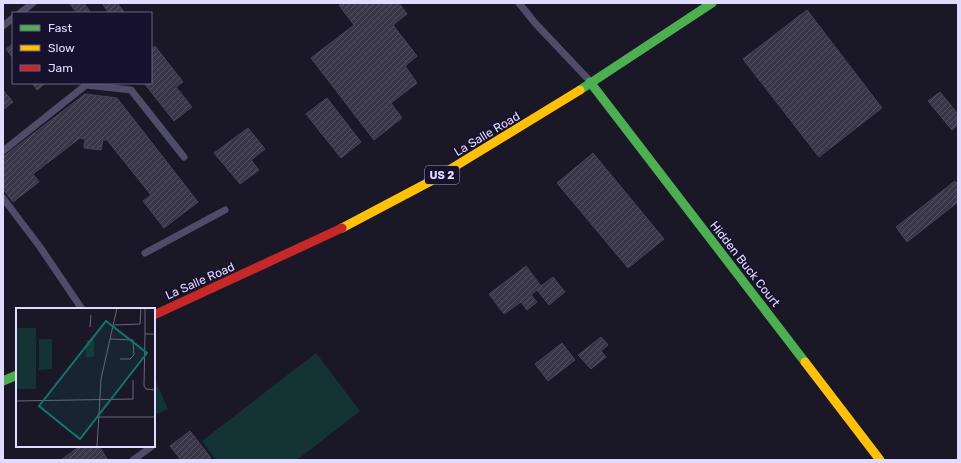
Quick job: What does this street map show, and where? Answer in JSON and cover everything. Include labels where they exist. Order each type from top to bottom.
[{"type":"main road","name":"La Salle Road","points":[[155,314],[336,231],[395,201],[499,142],[712,3]]},
{"type":"main road","name":"Hidden Buck Court","points":[[590,82],[880,460]]},
{"type":"main road","points":[[3,381],[16,375]]},
{"type":"lane","points":[[21,12],[33,3]]},
{"type":"lane","points":[[519,3],[535,23],[590,82]]},
{"type":"lane","points":[[3,26],[12,19]]},
{"type":"lane","points":[[3,151],[86,85],[130,90],[184,156]]},
{"type":"lane","points":[[3,198],[36,242],[81,308]]},
{"type":"lane","points":[[145,253],[225,210]]},
{"type":"lane","points":[[132,460],[151,447]]},
{"type":"green space","points":[[316,353],[360,411],[297,460],[216,460],[202,441]]},
{"type":"green space","points":[[155,379],[168,409],[155,415]]},
{"type":"building","points":[[69,3],[84,3],[90,12],[76,12]]},
{"type":"building","points":[[102,3],[117,3],[124,12],[108,12]]},
{"type":"building","points":[[342,3],[399,3],[407,14],[393,25],[417,56],[405,66],[417,83],[391,103],[402,118],[374,140],[311,58],[354,25],[339,5]]},
{"type":"building","points":[[807,10],[882,108],[819,157],[743,59]]},
{"type":"building","points":[[12,45],[12,57],[6,49]]},
{"type":"building","points":[[155,46],[183,82],[176,87],[192,107],[174,121],[145,84],[152,84],[152,48]]},
{"type":"building","points":[[33,84],[45,84],[37,90]]},
{"type":"building","points":[[3,90],[13,102],[4,109],[3,108]]},
{"type":"building","points":[[940,92],[958,114],[958,125],[952,130],[928,101]]},
{"type":"building","points":[[85,94],[117,98],[198,202],[164,228],[143,201],[151,195],[107,140],[103,140],[101,150],[84,148],[85,139],[80,138],[33,174],[39,182],[13,202],[3,189],[3,157]]},
{"type":"building","points":[[327,98],[361,142],[341,158],[306,114]]},
{"type":"building","points":[[248,128],[265,149],[251,160],[259,170],[240,184],[214,153]]},
{"type":"building","points":[[593,153],[664,239],[628,268],[557,183]]},
{"type":"building","points":[[955,181],[958,184],[958,202],[907,242],[896,227]]},
{"type":"building","points":[[526,266],[541,286],[553,277],[565,292],[549,305],[537,290],[531,295],[537,302],[527,310],[521,302],[504,314],[489,294]]},
{"type":"building","points":[[601,337],[608,345],[601,351],[606,357],[591,369],[578,355]]},
{"type":"building","points":[[562,343],[575,360],[548,381],[535,364]]},
{"type":"building","points":[[190,431],[211,458],[208,460],[181,460],[170,446]]},
{"type":"building","points":[[79,447],[100,447],[108,460],[61,460]]},
{"type":"traffic: fast","points":[[580,90],[712,3]]},
{"type":"traffic: fast","points":[[590,82],[805,362]]},
{"type":"traffic: fast","points":[[3,381],[16,375]]},
{"type":"traffic: slow","points":[[342,228],[431,181],[580,90]]},
{"type":"traffic: slow","points":[[805,362],[880,460]]},
{"type":"traffic: jam","points":[[155,315],[342,228]]}]
